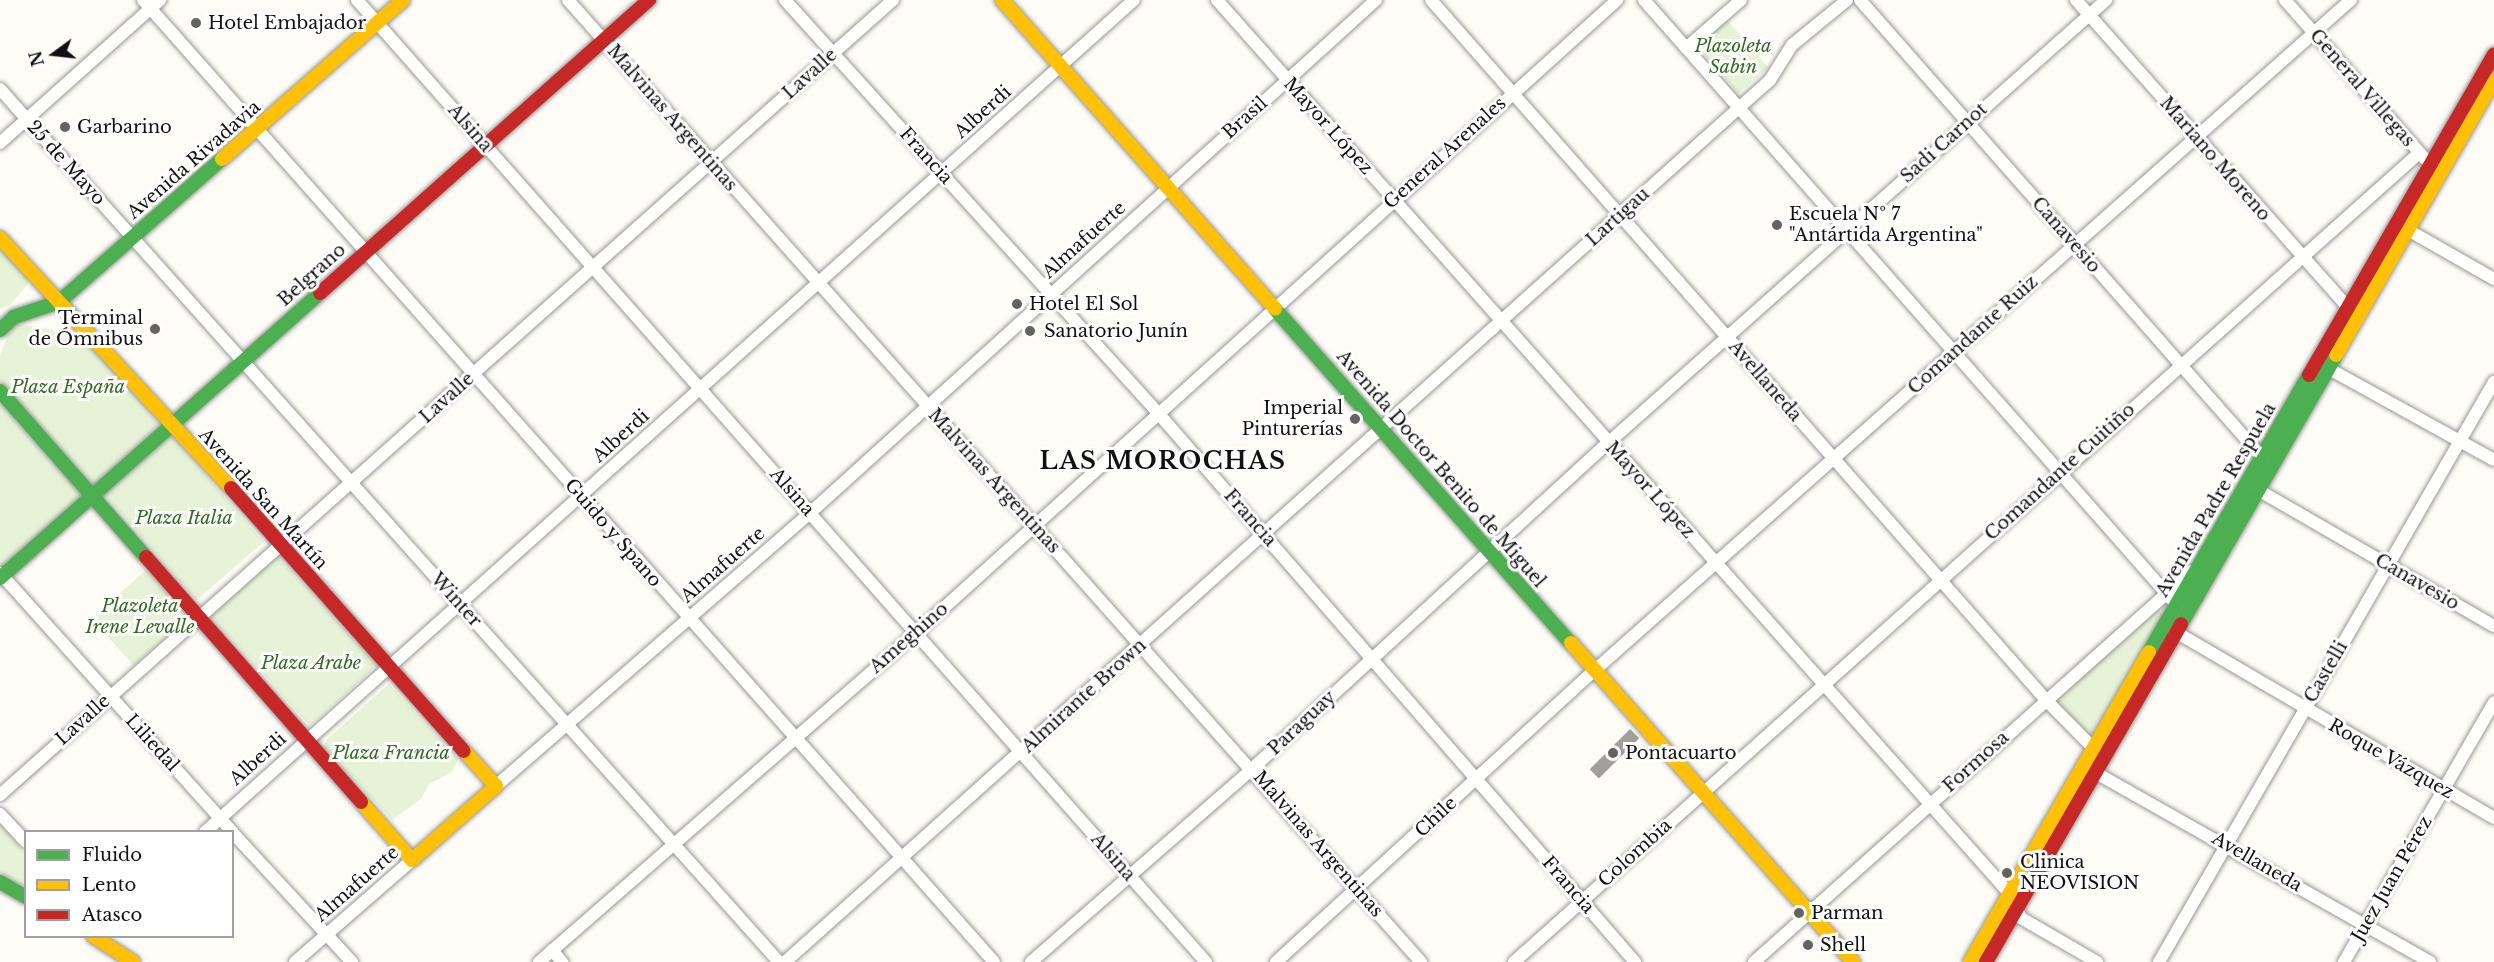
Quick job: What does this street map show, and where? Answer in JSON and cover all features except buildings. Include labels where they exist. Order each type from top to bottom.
[{"type":"main road","name":"Avenida Rivadavia","points":[[0,330],[14,317],[59,302],[403,0]]},
{"type":"main road","name":"Belgrano","points":[[1,575],[650,0]]},
{"type":"main road","name":"Avenida Doctor Benito de Miguel","points":[[1002,0],[1853,962]]},
{"type":"main road","name":"Avenida Padre Respuela","points":[[2486,92],[2494,55]]},
{"type":"main road","name":"Avenida Padre Respuela","points":[[1986,962],[2089,769],[2170,628],[2259,491],[2267,463],[2351,312],[2436,169],[2494,80]]},
{"type":"main road","name":"Avenida San Martín","points":[[0,238],[173,423],[496,786]]},
{"type":"main road","points":[[0,391],[94,494],[412,860]]},
{"type":"main road","name":"Avenida Padre Respuela","points":[[2181,610],[2200,564],[2247,484],[2267,463]]},
{"type":"main road","name":"Avenida Padre Respuela","points":[[1970,962],[2009,893],[2089,769]]},
{"type":"main road","name":"Almafuerte","points":[[412,860],[496,786]]},
{"type":"main road","points":[[0,882],[24,896]]},
{"type":"main road","points":[[95,938],[118,958],[133,962]]},
{"type":"street","name":"Alsina","points":[[357,0],[1206,962]]},
{"type":"street","name":"Malvinas Argentinas","points":[[568,0],[927,407],[1253,768],[1421,962]]},
{"type":"street","name":"Francia","points":[[785,0],[1159,414],[1635,962]]},
{"type":"street","name":"Lavalle","points":[[0,795],[202,618],[893,0]]},
{"type":"street","name":"Alberdi","points":[[206,830],[1134,0]]},
{"type":"street","name":"Mayor López","points":[[1216,0],[2009,893],[2015,911]]},
{"type":"street","name":"Brasil","points":[[1168,187],[1376,0]]},
{"type":"street","name":"Avellaneda","points":[[1431,0],[2046,700],[2098,753]]},
{"type":"street","name":"General Arenales","points":[[1274,307],[1617,0]]},
{"type":"street","points":[[1644,0],[1953,352],[2062,471],[2181,610]]},
{"type":"street","points":[[1686,48],[1741,0]]},
{"type":"street","name":"Lartigau","points":[[1382,429],[1774,76],[1792,45],[1847,0]]},
{"type":"street","name":"Canavesio","points":[[1860,0],[2179,366],[2267,463]]},
{"type":"street","name":"Mariano Moreno","points":[[2076,0],[2351,312]]},
{"type":"street","name":"Sadi Carnot","points":[[1489,551],[2106,0]]},
{"type":"street","name":"General Villegas","points":[[2285,0],[2419,153],[2436,169]]},
{"type":"street","name":"Comandante Ruiz","points":[[1595,670],[2351,0]]},
{"type":"street","points":[[0,142],[151,3]]},
{"type":"street","name":"Guido y Spano","points":[[151,3],[473,375],[793,739],[994,962]]},
{"type":"street","name":"25 de Mayo","points":[[0,89],[132,237]]},
{"type":"street","name":"Comandante Cuitiño","points":[[1703,792],[2419,153]]},
{"type":"street","name":"Almafuerte","points":[[496,786],[810,513],[1168,187]]},
{"type":"street","points":[[2402,226],[2494,279]]},
{"type":"street","name":"Winter","points":[[132,237],[779,962]]},
{"type":"street","name":"Ameghino","points":[[539,962],[916,633],[1274,307]]},
{"type":"street","points":[[2322,365],[2494,460]]},
{"type":"street","name":"Castelli","points":[[2159,962],[2494,382]]},
{"type":"street","name":"Almirante Brown","points":[[785,962],[1382,429]]},
{"type":"street","name":"Canavesio","points":[[2247,484],[2494,626]]},
{"type":"street","name":"Paraguay","points":[[1031,962],[1253,768],[1489,551]]},
{"type":"street","name":"Formosa","points":[[1754,962],[2200,564]]},
{"type":"street","name":"Liliedal","points":[[1,575],[230,830]]},
{"type":"street","name":"Roque Vázquez","points":[[2170,628],[2305,710],[2494,818]]},
{"type":"street","name":"Chile","points":[[1276,962],[1358,890],[1595,670]]},
{"type":"street","name":"Juez Juan Pérez","points":[[2344,962],[2494,702]]},
{"type":"street","name":"Avellaneda","points":[[2089,769],[2227,844],[2430,962]]},
{"type":"street","name":"Colombia","points":[[1514,962],[1703,792]]},
{"type":"street","points":[[0,814],[24,840]]},
{"type":"street","name":"Liliedal","points":[[234,834],[352,962]]},
{"type":"street","name":"Almafuerte","points":[[296,962],[412,860]]},
{"type":"street","points":[[2015,911],[2097,962]]},
{"type":"street","points":[[112,938],[118,958]]},
{"type":"street","points":[[552,950],[562,962]]},
{"type":"green space","name":"Plazoleta Sabin","points":[[1727,20],[1768,68],[1738,94],[1697,46]]},
{"type":"green space","points":[[0,249],[27,277],[28,284],[10,305],[0,309]]},
{"type":"green space","name":"Plaza España","points":[[18,324],[84,335],[159,424],[94,484],[0,381],[0,355],[11,328]]},
{"type":"green space","points":[[0,404],[81,495],[2,566],[0,563]]},
{"type":"green space","name":"Plaza Italia","points":[[172,436],[264,542],[197,600],[105,494]]},
{"type":"green space","name":"Plaza Arabe","points":[[277,555],[377,666],[310,726],[210,615]]},
{"type":"green space","name":"Plazoleta Irene Levalle","points":[[146,570],[188,617],[134,666],[92,619]]},
{"type":"green space","points":[[2157,608],[2163,616],[2091,738],[2053,702]]},
{"type":"green space","name":"Plaza Francia","points":[[389,684],[458,759],[452,772],[429,784],[421,799],[392,820],[324,748],[326,740]]},
{"type":"green space","points":[[0,824],[24,852],[24,886],[0,872]]},
{"type":"traffic: fast","points":[[0,330],[14,317],[59,302],[222,159]]},
{"type":"traffic: fast","points":[[0,578],[320,293]]},
{"type":"traffic: fast","points":[[1275,309],[1571,643]]},
{"type":"traffic: fast","points":[[2181,624],[2336,355]]},
{"type":"traffic: fast","points":[[2149,652],[2309,375]]},
{"type":"traffic: fast","points":[[0,391],[146,557]]},
{"type":"traffic: fast","points":[[0,882],[24,896]]},
{"type":"traffic: slow","points":[[222,159],[403,0]]},
{"type":"traffic: slow","points":[[1002,0],[1275,309]]},
{"type":"traffic: slow","points":[[2336,355],[2494,80]]},
{"type":"traffic: slow","points":[[0,238],[231,488]]},
{"type":"traffic: slow","points":[[1571,643],[1853,962]]},
{"type":"traffic: slow","points":[[1970,962],[2149,652]]},
{"type":"traffic: slow","points":[[361,802],[412,860],[496,786],[464,751]]},
{"type":"traffic: slow","points":[[96,938],[133,962]]},
{"type":"traffic: jam","points":[[320,293],[649,0]]},
{"type":"traffic: jam","points":[[2309,375],[2494,55]]},
{"type":"traffic: jam","points":[[231,488],[464,751]]},
{"type":"traffic: jam","points":[[146,557],[361,802]]},
{"type":"traffic: jam","points":[[1986,962],[2181,624]]},
{"type":"place","name":"Hotel Embajador","points":[[196,23]]},
{"type":"place","name":"Garbarino","points":[[65,127]]},
{"type":"place","name":"Escuela Nº 7 \"Antártida Argentina\"","points":[[1777,225]]},
{"type":"place","name":"Hotel El Sol","points":[[1017,304]]},
{"type":"place","name":"Terminal de Ómnibus","points":[[155,329]]},
{"type":"place","name":"Sanatorio Junín","points":[[1030,331]]},
{"type":"place","name":"Imperial Pinturerías","points":[[1355,419]]},
{"type":"place","name":"Pontacuarto","points":[[1613,753]]},
{"type":"place","name":"Clinica NEOVISION","points":[[2007,873]]},
{"type":"place","name":"Parman","points":[[1799,913]]},
{"type":"place","name":"Shell","points":[[1808,945]]},
{"type":"district","name":"LAS MOROCHAS","points":[[1163,461]]}]
